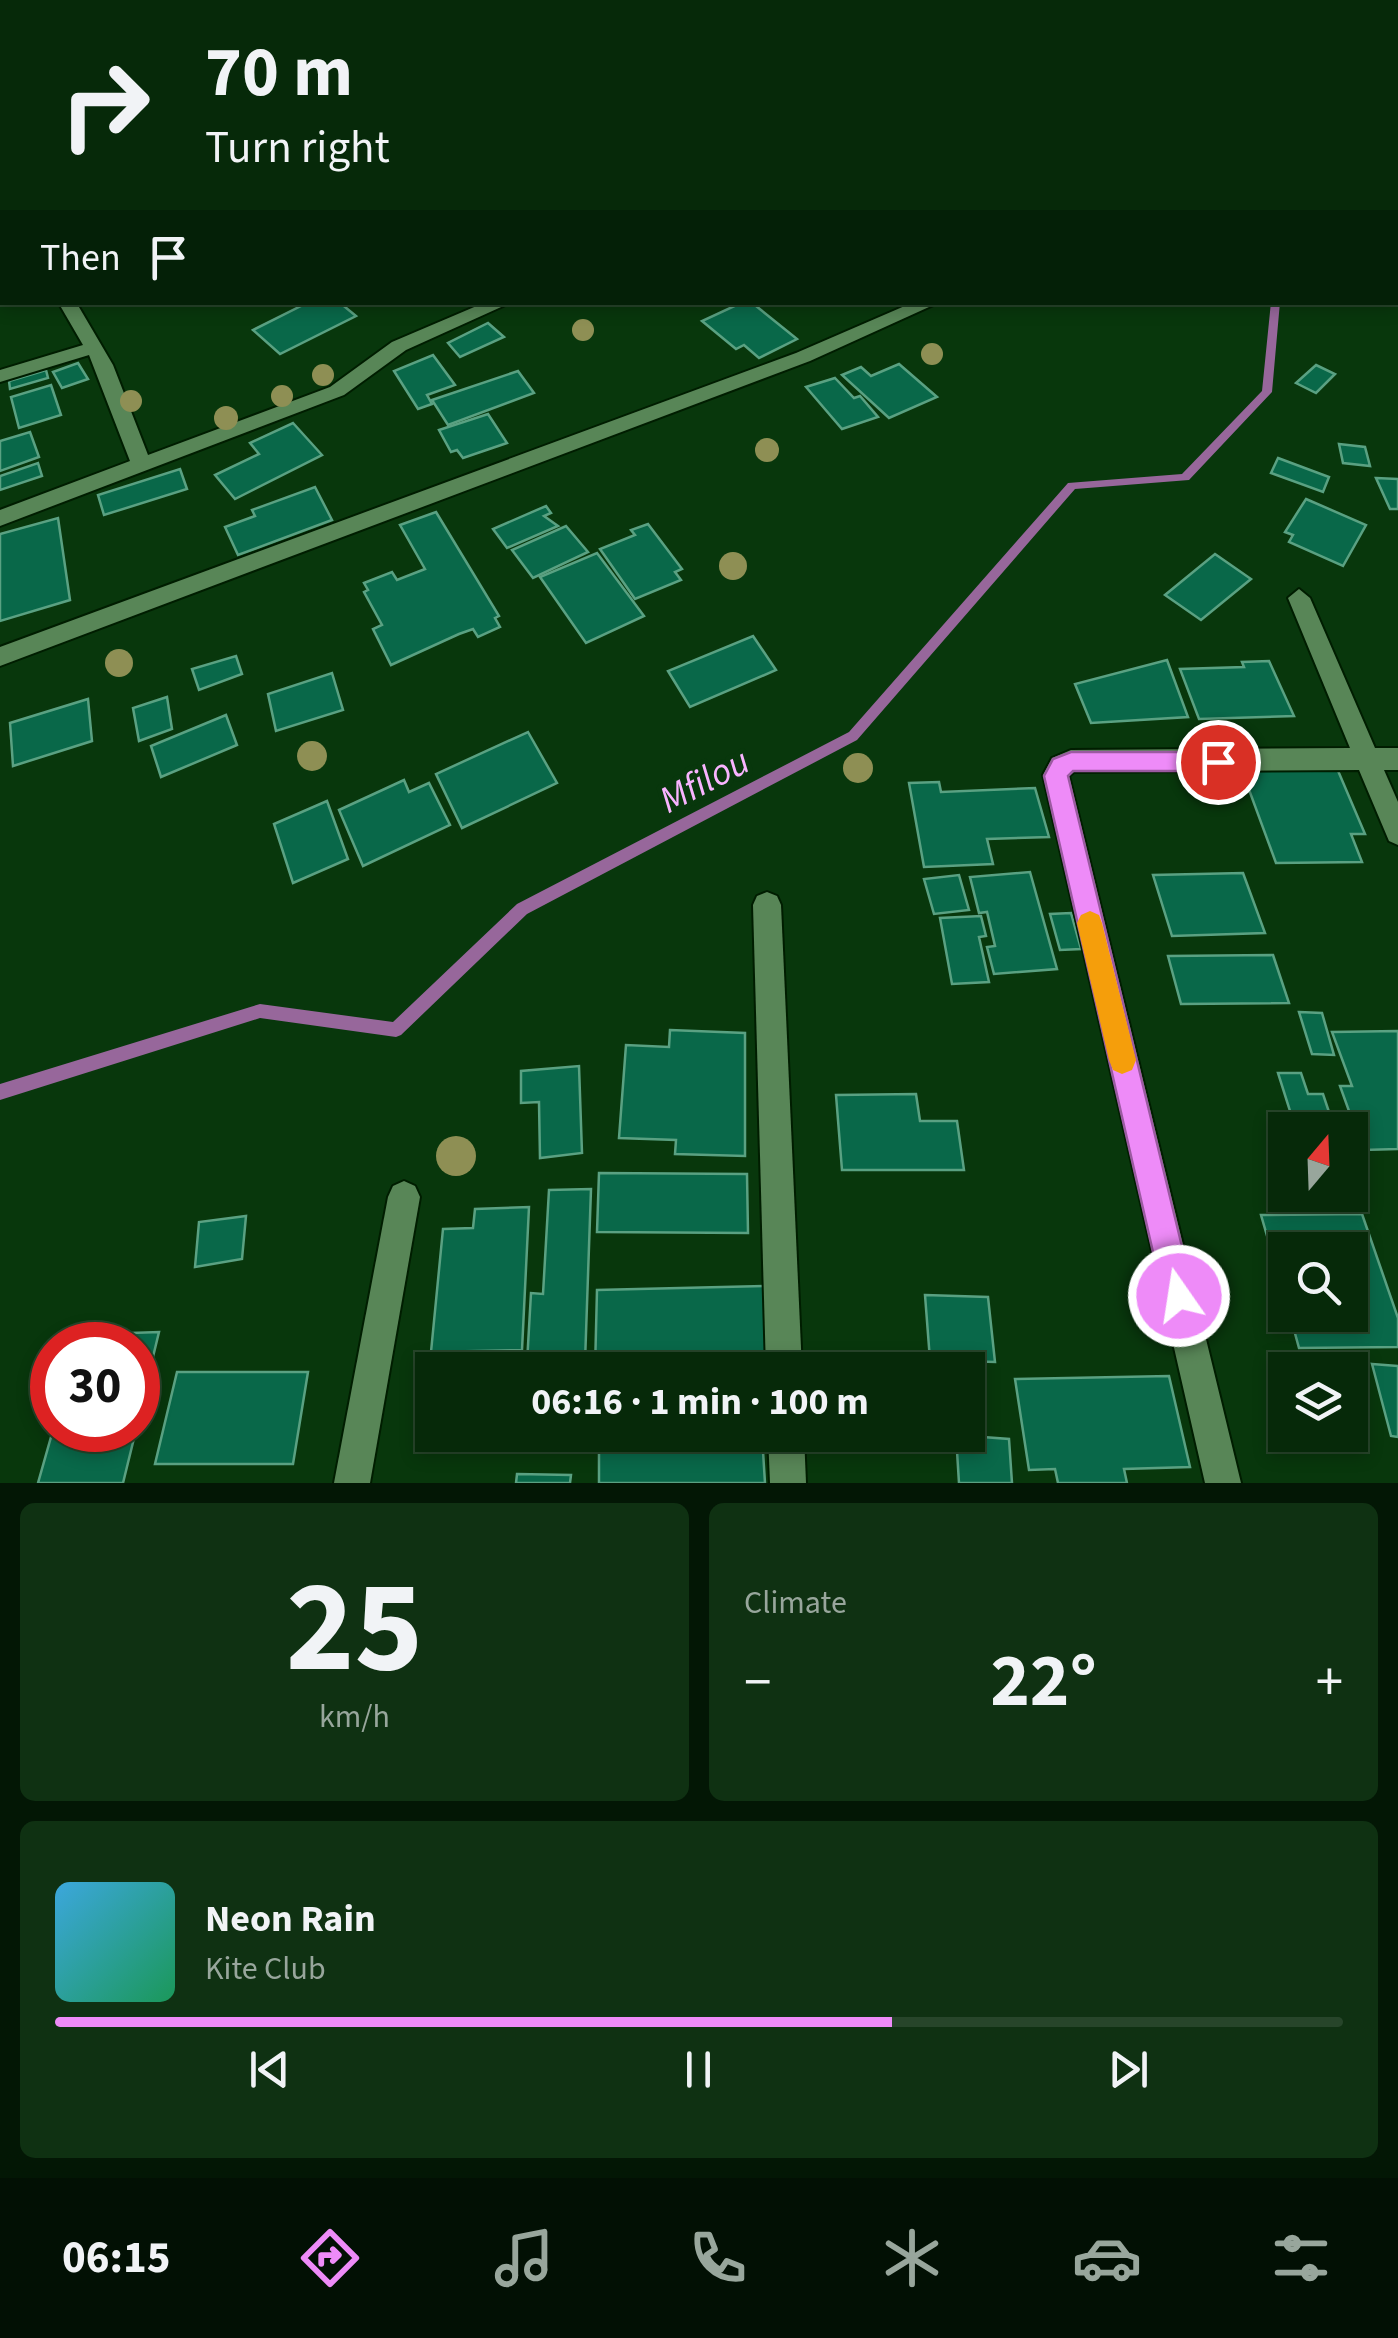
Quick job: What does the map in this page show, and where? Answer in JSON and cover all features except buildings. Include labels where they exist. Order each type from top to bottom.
[{"type":"street","points":[[69,305],[96,347],[142,467]]},
{"type":"street","points":[[0,518],[337,391],[399,346],[495,305]]},
{"type":"street","points":[[0,657],[803,357],[925,305]]},
{"type":"street","points":[[0,376],[96,347]]},
{"type":"street","points":[[1298,598],[1398,833]]},
{"type":"street","points":[[1223,1483],[1056,776],[1062,766],[1071,762],[1398,759]]},
{"type":"street","points":[[767,905],[783,1352]]},
{"type":"street","points":[[352,1483],[404,1197]]},
{"type":"street","points":[[787,1452],[788,1483]]},
{"type":"waterway","name":"Mfilou","points":[[0,1092],[260,1011],[396,1030],[522,909],[853,736],[1072,486],[1185,477],[1267,392],[1276,305]]},
{"type":"slow traffic","points":[[1090,923],[1122,1060]]},
{"type":"route","points":[[1179,1296],[1056,776],[1062,766],[1071,762],[1218,762]]}]
